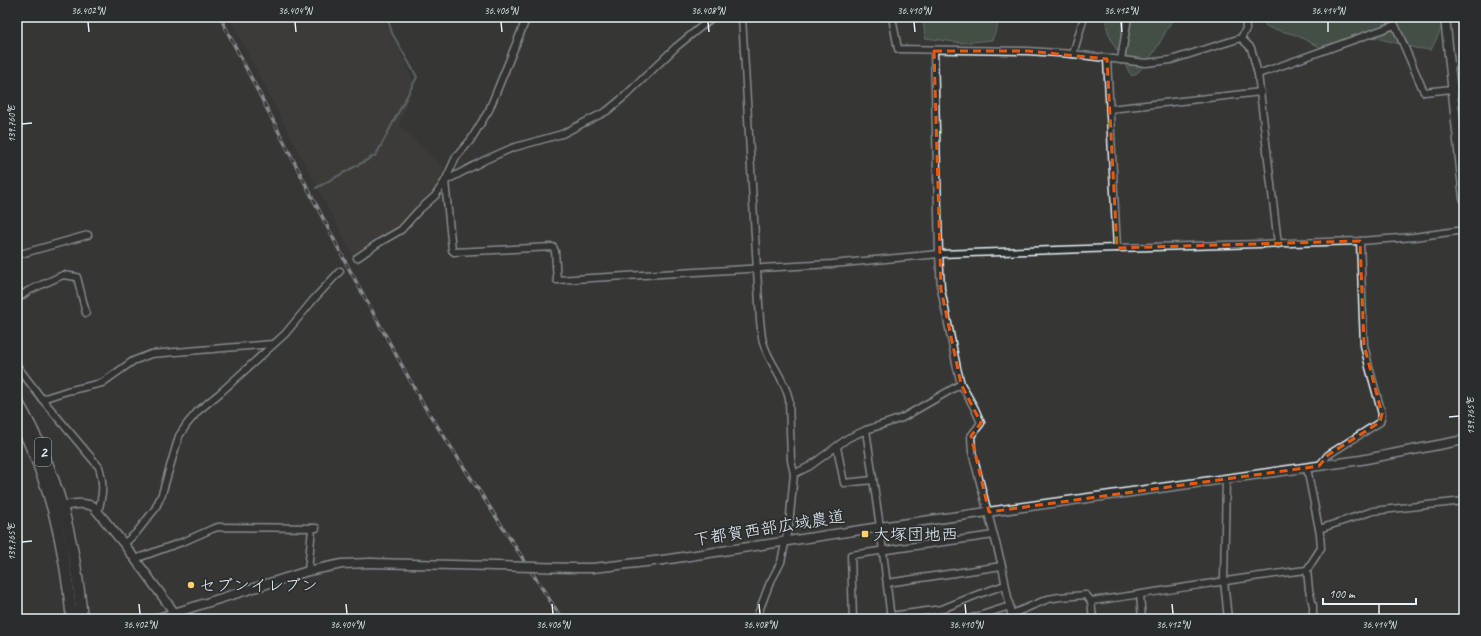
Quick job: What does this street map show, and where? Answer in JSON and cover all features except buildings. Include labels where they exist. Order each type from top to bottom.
[{"type":"main road","name":"2","points":[[17,401],[42,450],[53,477],[62,545],[69,582],[72,619]]},
{"type":"main road","name":"2","points":[[17,418],[58,507],[75,558],[79,582],[82,619]]},
{"type":"street","points":[[357,258],[401,230],[418,211],[435,196],[445,181],[456,157],[470,141],[489,110],[527,17]]},
{"type":"street","points":[[445,181],[512,148],[562,134],[607,111],[625,96],[676,47],[713,17]]},
{"type":"street","points":[[742,17],[756,269],[762,341],[769,357],[783,380],[788,399],[791,460],[794,474],[786,541],[781,562],[769,585],[756,619]]},
{"type":"street","points":[[892,17],[898,50],[1028,51],[1074,54],[1146,63],[1171,60],[1241,38],[1246,29],[1245,17]]},
{"type":"street","points":[[1074,54],[1084,17]]},
{"type":"street","points":[[1121,60],[1128,17]]},
{"type":"street","points":[[1445,17],[1464,198]]},
{"type":"street","points":[[1258,74],[1395,25],[1424,92],[1452,88]]},
{"type":"street","points":[[1241,38],[1251,48],[1258,74],[1278,244]]},
{"type":"street","points":[[934,51],[941,289],[961,384],[981,423],[971,436],[972,452],[1002,566],[1012,616],[1048,599],[1086,595],[1091,601],[1093,619]]},
{"type":"street","points":[[1107,59],[1117,248]]},
{"type":"street","points":[[1110,109],[1261,92]]},
{"type":"street","points":[[445,181],[452,250],[456,253],[553,247],[555,251],[557,280],[832,264],[939,254],[1360,241],[1414,237],[1464,230]]},
{"type":"street","points":[[17,255],[88,235]]},
{"type":"street","points":[[1319,466],[1328,455],[1380,422],[1382,414],[1364,345],[1360,241]]},
{"type":"street","points":[[124,544],[136,533],[155,509],[164,488],[178,441],[186,424],[198,411],[285,334],[314,298],[340,271]]},
{"type":"street","points":[[17,299],[41,285],[63,275],[77,276],[86,313]]},
{"type":"street","points":[[42,399],[102,382],[133,362],[151,354],[273,344]]},
{"type":"street","points":[[17,366],[98,467],[102,479],[103,490],[98,511]]},
{"type":"street","points":[[794,474],[805,469],[848,438],[866,430],[902,418],[961,384]]},
{"type":"street","points":[[866,430],[880,527],[890,617],[942,609],[1006,585]]},
{"type":"street","name":"下都賀西部広域農道","points":[[308,571],[342,564],[370,563],[574,568],[611,566],[663,560],[880,527],[1307,468],[1464,440]]},
{"type":"street","points":[[837,447],[844,483],[873,480]]},
{"type":"street","points":[[1307,468],[1319,529],[1321,548],[1307,570],[1309,590],[1313,606],[1313,619]]},
{"type":"street","points":[[1226,479],[1224,581],[1228,619]]},
{"type":"street","points":[[1319,529],[1373,511],[1464,501]]},
{"type":"street","points":[[58,507],[78,503],[87,503],[93,506],[124,544],[177,616]]},
{"type":"street","points":[[135,559],[218,527],[314,528],[308,571],[177,616],[155,619]]},
{"type":"street","points":[[853,619],[851,555],[994,535]]},
{"type":"street","points":[[887,583],[1002,566]]},
{"type":"street","points":[[1091,601],[1307,570]]},
{"type":"street","points":[[1140,595],[1142,619]]},
{"type":"street","points":[[969,619],[1010,606]]},
{"type":"highlighted area","points":[[934,51],[1028,51],[1107,59],[1117,248],[1360,241],[1364,345],[1382,414],[1380,422],[1328,455],[1319,466],[989,512],[971,436],[981,423],[961,384],[941,289]]},
{"type":"shaded area","points":[[229,17],[383,17],[414,83],[399,126],[444,168],[430,197],[414,210],[399,227],[353,255]]},
{"type":"green space","points":[[923,17],[998,17],[997,28],[992,40],[962,43],[925,38]]},
{"type":"green space","points":[[1106,17],[1174,17],[1150,58],[1138,72],[1132,76],[1109,35]]},
{"type":"green space","points":[[1264,17],[1447,17],[1431,50],[1415,48],[1369,36],[1323,49],[1296,35],[1270,28],[1265,25]]},
{"type":"green space","points":[[924,614],[925,619],[897,619]]},
{"type":"waterway","points":[[316,188],[376,155],[417,77],[392,33],[387,17]]},
{"type":"railway","points":[[220,17],[347,265],[423,404],[562,619]]},
{"type":"place","name":"大塚団地西","points":[[865,534]]},
{"type":"place","name":"セブンイレブン","points":[[191,585]]}]
